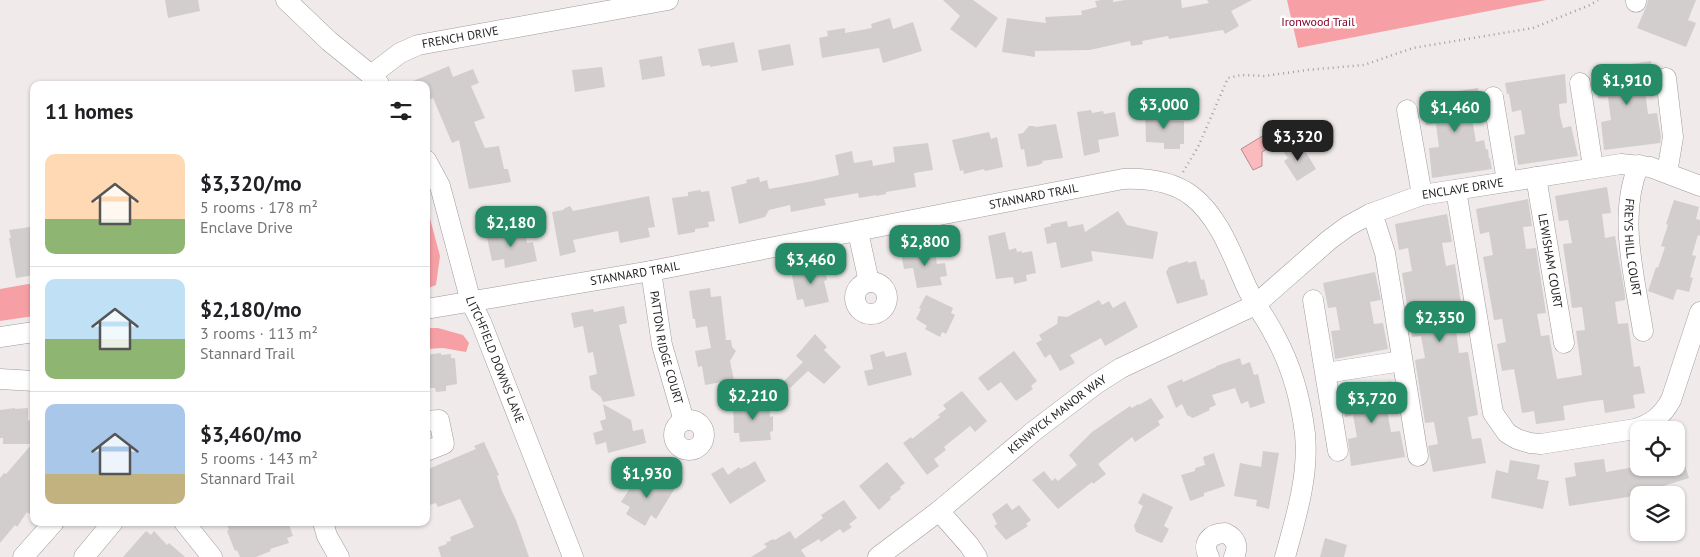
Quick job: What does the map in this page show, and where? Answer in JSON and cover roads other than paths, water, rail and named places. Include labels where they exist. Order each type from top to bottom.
[{"type":"street","name":"FRENCH DRIVE","points":[[286,0],[329,41],[375,80],[400,53],[418,45],[668,0]]},
{"type":"street","points":[[1666,78],[1673,137],[1668,173]]},
{"type":"street","points":[[1580,83],[1593,167]]},
{"type":"street","points":[[1493,98],[1507,181]]},
{"type":"street","points":[[1407,110],[1422,196]]},
{"type":"street","name":"ENCLAVE DRIVE","points":[[1255,305],[1348,226],[1370,214],[1422,196],[1621,164],[1639,165],[1668,173],[1700,186]]},
{"type":"street","name":"FREYS HILL COURT","points":[[1639,165],[1632,185],[1628,227],[1629,247],[1643,331]]},
{"type":"street","name":"LITCHFIELD DOWNS LANE","points":[[430,167],[440,186],[471,302],[573,557]]},
{"type":"street","name":"LEWISHAM COURT","points":[[1536,177],[1564,343]]},
{"type":"street","name":"STANNARD TRAIL","points":[[430,309],[651,271],[1124,179],[1157,180],[1191,196],[1204,207],[1216,222],[1255,305],[1275,336],[1287,364],[1301,413],[1305,435],[1305,472],[1296,520],[1284,557]]},
{"type":"street","points":[[1456,190],[1493,413],[1507,433],[1518,439],[1541,444],[1634,429],[1657,419],[1665,412],[1672,400],[1700,312]]},
{"type":"street","points":[[1370,214],[1383,244],[1418,456]]},
{"type":"street","points":[[858,232],[868,282]]},
{"type":"street","name":"PATTON RIDGE COURT","points":[[651,271],[662,346],[684,421]]},
{"type":"street","points":[[1313,300],[1338,451]]},
{"type":"street","name":"KENWYCK MANOR WAY","points":[[878,557],[939,511],[1034,430],[1096,384],[1127,365],[1255,305]]},
{"type":"street","points":[[18,335],[30,343]]},
{"type":"street","points":[[1326,373],[1402,361]]},
{"type":"street","points":[[0,379],[30,381]]},
{"type":"street","points":[[430,421],[439,420],[444,444],[430,450]]},
{"type":"street","points":[[939,511],[969,544],[977,557]]},
{"type":"street","points":[[23,557],[50,526]]},
{"type":"street","points":[[84,557],[110,526]]},
{"type":"street","points":[[187,526],[212,557]]},
{"type":"street","points":[[323,526],[339,557]]},
{"type":"street","points":[[1209,557],[1205,548],[1206,545],[1213,535],[1218,533],[1225,533],[1233,538],[1241,555]]},
{"type":"park label","name":"Ironwood Trail","points":[[1318,22]]}]
